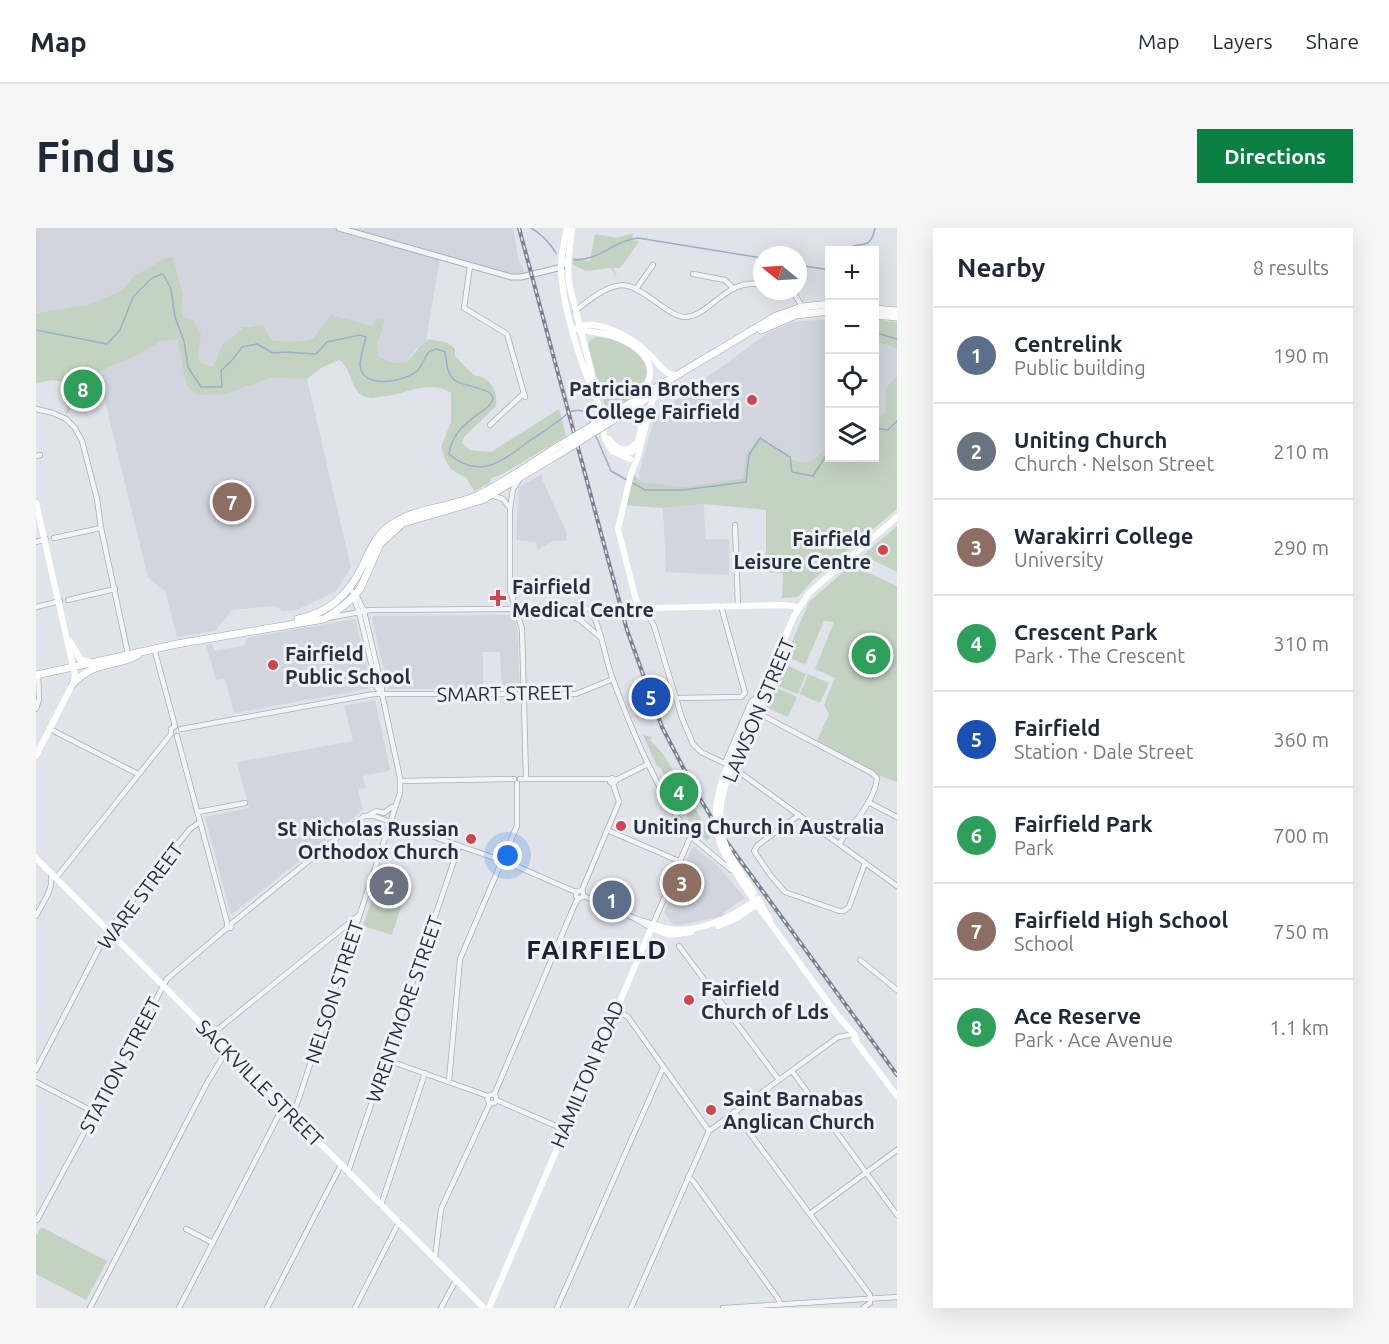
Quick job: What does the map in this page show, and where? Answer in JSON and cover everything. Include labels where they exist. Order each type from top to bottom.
[{"type":"main road","points":[[567,228],[561,268],[564,293],[576,329],[585,372],[598,402]]},
{"type":"main road","points":[[572,228],[568,273],[576,313],[576,329],[585,347],[610,450],[633,456]]},
{"type":"main road","points":[[627,405],[770,320],[825,305]]},
{"type":"main road","points":[[879,309],[897,311]]},
{"type":"main road","points":[[216,637],[224,633],[310,616],[333,605],[349,590],[375,541],[388,527],[412,514],[475,496],[667,387],[760,330],[804,310],[825,310]]},
{"type":"main road","points":[[576,313],[581,320],[612,330],[631,340],[651,355],[665,371],[677,376]]},
{"type":"main road","points":[[879,315],[897,317]]},
{"type":"main road","points":[[576,329],[595,325]]},
{"type":"main road","points":[[576,329],[607,335],[631,345],[644,355],[650,366],[648,385],[610,418]]},
{"type":"main road","points":[[585,347],[590,336],[607,335]]},
{"type":"main road","points":[[633,456],[652,401],[667,387]]},
{"type":"main road","points":[[610,418],[625,415],[636,416],[641,423],[618,531],[642,615],[649,616],[650,608]]},
{"type":"main road","points":[[605,432],[613,447],[633,456]]},
{"type":"main road","points":[[609,439],[616,448],[625,450],[634,445],[639,435]]},
{"type":"main road","points":[[37,675],[154,648],[324,619],[355,596],[375,551],[394,530],[412,519],[472,504],[491,495],[520,478],[563,447]]},
{"type":"main road","points":[[36,504],[46,539],[75,678],[36,756]]},
{"type":"main road","points":[[641,608],[645,606],[650,608],[782,605],[801,608],[815,586],[897,516]]},
{"type":"main road","name":"LAWSON STREET","points":[[755,715],[761,693],[794,616],[801,608]]},
{"type":"main road","name":"LAWSON STREET","points":[[801,608],[726,781],[720,816],[724,840],[729,852],[756,899],[838,1016]]},
{"type":"main road","points":[[68,638],[80,659],[90,662]]},
{"type":"main road","points":[[72,685],[92,669],[136,657],[142,651]]},
{"type":"main road","name":"SACKVILLE STREET","points":[[36,858],[486,1308]]},
{"type":"main road","points":[[652,926],[670,930],[699,926],[729,917],[756,899]]},
{"type":"main road","name":"HAMILTON ROAD","points":[[486,1308],[652,926]]},
{"type":"main road","points":[[838,1016],[843,1026],[897,1096]]},
{"type":"main road","points":[[838,1016],[854,1034],[856,1040]]},
{"type":"street","points":[[339,228],[515,278],[561,268],[565,263],[572,228]]},
{"type":"street","points":[[636,289],[653,265]]},
{"type":"street","points":[[470,266],[464,308],[507,334],[524,395],[490,425]]},
{"type":"street","points":[[693,274],[725,280],[734,289]]},
{"type":"street","points":[[576,313],[591,300],[617,286],[627,285],[672,313],[683,317],[695,314],[746,283],[753,284]]},
{"type":"street","points":[[798,300],[804,310]]},
{"type":"street","points":[[36,409],[53,412],[63,418],[75,428],[79,435],[95,489],[128,654]]},
{"type":"street","points":[[520,478],[513,489],[510,509],[510,590],[522,630],[526,778]]},
{"type":"street","points":[[491,495],[503,499],[510,509]]},
{"type":"street","points":[[735,525],[738,606]]},
{"type":"street","points":[[54,538],[101,528]]},
{"type":"street","points":[[36,542],[46,539]]},
{"type":"street","points":[[68,600],[114,590]]},
{"type":"street","points":[[349,590],[355,596]]},
{"type":"street","name":"NELSON STREET","points":[[293,1116],[400,789],[382,694],[378,688],[361,612],[355,596]]},
{"type":"street","points":[[36,607],[60,602]]},
{"type":"street","points":[[324,619],[361,612],[574,606],[588,609],[597,623],[613,679],[648,764],[689,834],[687,836],[689,840],[695,840],[731,870]]},
{"type":"street","points":[[649,616],[676,698],[741,697],[745,693],[721,606]]},
{"type":"street","points":[[552,608],[582,621],[600,637]]},
{"type":"street","points":[[582,621],[579,613],[585,608]]},
{"type":"street","points":[[582,621],[591,619],[592,613]]},
{"type":"street","points":[[154,648],[175,726],[181,729],[181,733],[177,736]]},
{"type":"street","points":[[36,709],[39,699],[37,675]]},
{"type":"street","name":"SMART STREET","points":[[181,729],[382,694],[576,694],[613,679]]},
{"type":"street","name":"LAWSON STREET","points":[[676,698],[691,740],[698,750],[725,763],[754,698],[761,693]]},
{"type":"street","points":[[755,715],[876,776],[876,785],[868,802],[839,844]]},
{"type":"street","points":[[56,878],[175,726]]},
{"type":"street","points":[[50,729],[138,774]]},
{"type":"street","points":[[171,734],[177,736]]},
{"type":"street","points":[[177,736],[229,924]]},
{"type":"street","points":[[400,781],[526,778],[613,781],[648,764]]},
{"type":"street","points":[[735,769],[897,886]]},
{"type":"street","points":[[449,1081],[460,959],[517,826],[517,780]]},
{"type":"street","points":[[435,1258],[441,1209],[581,898],[582,890],[619,801],[613,781]]},
{"type":"street","name":"STATION STREET","points":[[36,1227],[39,1223],[37,1220],[166,979],[229,924],[364,816],[375,812],[387,812],[396,802]]},
{"type":"street","points":[[868,802],[897,817]]},
{"type":"street","points":[[198,812],[245,803]]},
{"type":"street","points":[[369,815],[501,861],[576,892],[582,890]]},
{"type":"street","points":[[799,815],[755,849],[757,857],[785,892],[844,911],[849,907],[865,863]]},
{"type":"street","name":"WARE STREET","points":[[36,1070],[108,931],[190,829],[200,822]]},
{"type":"street","points":[[607,830],[679,861]]},
{"type":"street","points":[[689,834],[695,834],[695,840]]},
{"type":"street","name":"HAMILTON ROAD","points":[[652,926],[689,840]]},
{"type":"street","name":"WRENTMORE STREET","points":[[348,1172],[459,846]]},
{"type":"street","points":[[36,916],[50,889],[52,880],[49,871]]},
{"type":"street","points":[[50,889],[57,885],[65,888]]},
{"type":"street","points":[[576,892],[576,896],[652,926]]},
{"type":"street","points":[[212,1034],[360,914]]},
{"type":"street","points":[[679,946],[685,951],[779,1080]]},
{"type":"street","points":[[860,960],[897,990]]},
{"type":"street","points":[[615,1009],[628,1017],[709,1131]]},
{"type":"street","points":[[631,1308],[709,1131],[838,1037],[843,1031],[843,1026]]},
{"type":"street","points":[[838,1037],[850,1035]]},
{"type":"street","points":[[90,1308],[207,1083],[227,1050]]},
{"type":"street","points":[[387,1060],[493,1097],[563,1130]]},
{"type":"street","points":[[557,1308],[663,1068]]},
{"type":"street","points":[[792,1071],[897,1215]]},
{"type":"street","points":[[381,1205],[425,1072]]},
{"type":"street","points":[[36,1080],[94,1112]]},
{"type":"street","points":[[179,1308],[284,1107]]},
{"type":"street","points":[[735,1112],[870,1295],[870,1302],[863,1308]]},
{"type":"street","points":[[811,1213],[897,1150]]},
{"type":"street","points":[[267,1308],[341,1165]]},
{"type":"street","points":[[688,1177],[779,1300],[778,1306]]},
{"type":"street","points":[[355,1308],[399,1222]]},
{"type":"street","points":[[186,1229],[213,1243]]},
{"type":"street","points":[[441,1308],[456,1280]]},
{"type":"street","points":[[723,1308],[897,1297]]},
{"type":"shaded area","points":[[36,228],[513,228],[519,262],[528,276],[521,277],[440,258],[426,341],[406,362],[395,363],[379,355],[377,346],[384,320],[372,326],[351,322],[322,329],[313,340],[300,342],[272,340],[269,333],[259,326],[251,325],[244,327],[230,338],[214,364],[210,366],[200,362],[199,349],[181,309],[183,293],[173,256],[135,275],[122,290],[90,304],[36,313]]},
{"type":"shaded area","name":"Patrician Brothers College Fairfield","points":[[825,319],[825,449],[823,453],[813,462],[802,463],[790,457],[746,454],[743,478],[684,487],[640,482],[639,473],[653,423],[662,410],[769,332],[793,322]]},
{"type":"shaded area","points":[[179,340],[186,385],[226,394],[271,378],[307,379],[351,568],[336,591],[297,610],[283,611],[275,606],[232,610],[215,631],[177,637],[165,591],[148,578],[98,372],[138,355],[161,341]]},
{"type":"shaded area","points":[[879,343],[897,349],[897,376],[886,388],[886,414],[879,417]]},
{"type":"shaded area","points":[[542,474],[542,479],[566,531],[567,541],[553,541],[537,550],[536,542],[516,540],[519,487]]},
{"type":"shaded area","points":[[704,504],[705,539],[729,539],[729,575],[666,572],[663,508]]},
{"type":"shaded area","points":[[512,615],[517,626],[520,688],[502,688],[500,652],[483,652],[483,689],[388,689],[373,616]]},
{"type":"shaded area","name":"Fairfield Public School","points":[[355,619],[372,688],[234,713],[225,679],[216,680],[206,645],[212,644],[214,651],[246,645],[245,640],[250,637]]},
{"type":"shaded area","points":[[375,700],[390,769],[363,776],[365,788],[358,789],[363,810],[231,915],[205,817],[249,808],[237,762],[353,741],[344,706]]},
{"type":"shaded area","points":[[694,847],[718,866],[745,898],[723,913],[724,916],[674,926],[664,912]]},
{"type":"green space","points":[[633,233],[632,240],[639,242],[620,268],[613,268],[618,280],[611,268],[586,271],[573,265],[573,258],[590,261],[595,234],[617,238]]},
{"type":"green space","points":[[173,256],[183,294],[181,309],[184,317],[193,320],[201,334],[198,356],[200,362],[210,366],[214,365],[222,345],[244,327],[263,325],[272,340],[293,342],[313,339],[331,315],[372,326],[376,319],[385,320],[377,346],[379,356],[395,363],[406,362],[429,339],[448,343],[455,349],[455,356],[468,370],[486,379],[492,385],[496,406],[464,437],[462,443],[470,450],[491,452],[559,409],[566,436],[501,475],[491,478],[490,483],[474,491],[466,477],[449,466],[441,447],[451,422],[451,393],[434,387],[425,387],[388,396],[367,398],[356,390],[347,369],[339,360],[321,368],[307,379],[271,378],[226,394],[197,395],[186,385],[178,340],[161,341],[138,355],[98,372],[103,396],[76,401],[67,414],[65,413],[68,408],[62,382],[53,380],[36,383],[36,313],[90,304],[122,290],[135,275]]},
{"type":"green space","points":[[879,318],[897,322],[897,349],[879,342]]},
{"type":"green space","points":[[596,337],[612,340],[635,351],[649,371],[633,396],[607,413],[588,346],[590,340]]},
{"type":"green space","points":[[897,376],[897,509],[813,580],[798,597],[782,598],[783,573],[766,572],[766,510],[704,504],[663,508],[624,505],[633,473],[641,482],[684,487],[743,478],[746,454],[760,438],[797,461],[813,460],[825,447],[825,462],[879,462],[879,417],[886,414],[886,388]]},
{"type":"green space","name":"Fairfield Leisure Centre","points":[[897,526],[897,572],[863,555]]},
{"type":"green space","points":[[851,565],[897,586],[897,782],[872,773],[816,743],[829,714],[824,705],[835,678],[815,669],[834,622],[824,621],[805,665],[786,656],[809,602]]},
{"type":"green space","points":[[786,665],[806,674],[798,694],[778,686]]},
{"type":"green space","points":[[808,674],[829,683],[820,703],[800,694]]},
{"type":"green space","points":[[777,688],[797,697],[788,717],[768,708]]},
{"type":"green space","points":[[643,735],[652,737],[650,740],[664,755],[704,824],[706,826],[709,824],[711,836],[707,841],[691,824],[660,767],[657,766]]},
{"type":"green space","points":[[375,891],[403,901],[392,935],[363,926]]},
{"type":"green space","points":[[41,1227],[107,1261],[86,1300],[36,1274],[36,1236]]},
{"type":"waterway","points":[[531,228],[539,233],[556,253]]},
{"type":"waterway","points":[[855,246],[867,243],[873,236],[875,228]]},
{"type":"waterway","points":[[574,260],[593,257],[621,243],[638,238],[753,257]]},
{"type":"waterway","points":[[807,266],[825,269]]},
{"type":"waterway","points":[[36,330],[107,344],[120,330],[133,297],[152,278],[163,274],[171,289],[175,317],[184,341],[188,367],[201,387],[222,387],[221,371],[242,347],[257,344],[273,353],[316,354],[327,342],[360,335],[366,337],[360,365],[362,373],[368,378],[384,382],[411,375],[419,369],[430,351],[437,349],[445,352],[449,371],[456,381],[490,393],[493,397],[492,402],[457,433],[451,446],[449,454],[470,466],[480,467],[499,461],[569,412],[581,410],[591,424]]},
{"type":"waterway","points":[[879,334],[897,339]]},
{"type":"waterway","points":[[879,429],[888,430],[897,421]]},
{"type":"waterway","points":[[595,434],[611,471],[627,480]]},
{"type":"waterway","points":[[631,482],[645,490],[683,490],[746,482],[749,455],[760,438],[790,457],[792,472],[813,476],[825,458]]},
{"type":"railway","points":[[519,228],[627,630],[662,727],[697,794],[726,841],[897,1075]]},
{"type":"place","name":"Ace Reserve","points":[[83,389]]},
{"type":"place","name":"Patrician Brothers College Fairfield","points":[[752,400]]},
{"type":"place","name":"Fairfield High School","points":[[232,502]]},
{"type":"place","name":"Fairfield Leisure Centre","points":[[883,550]]},
{"type":"place","name":"Fairfield Medical Centre","points":[[498,598]]},
{"type":"place","name":"Fairfield Park","points":[[871,655]]},
{"type":"place","name":"Fairfield Public School","points":[[273,665]]},
{"type":"place","name":"Fairfield","points":[[651,697]]},
{"type":"place","name":"Crescent Park","points":[[679,792]]},
{"type":"place","name":"Uniting Church in Australia","points":[[621,826]]},
{"type":"place","name":"St Nicholas Russian Orthodox Church","points":[[471,839]]},
{"type":"place","name":"Warakirri College","points":[[682,883]]},
{"type":"place","name":"Uniting Church","points":[[389,886]]},
{"type":"place","name":"Centrelink","points":[[612,900]]},
{"type":"place","name":"Fairfield Church of Lds","points":[[689,1000]]},
{"type":"place","name":"Saint Barnabas Anglican Church","points":[[711,1110]]},
{"type":"district","name":"FAIRFIELD","points":[[597,949]]}]
